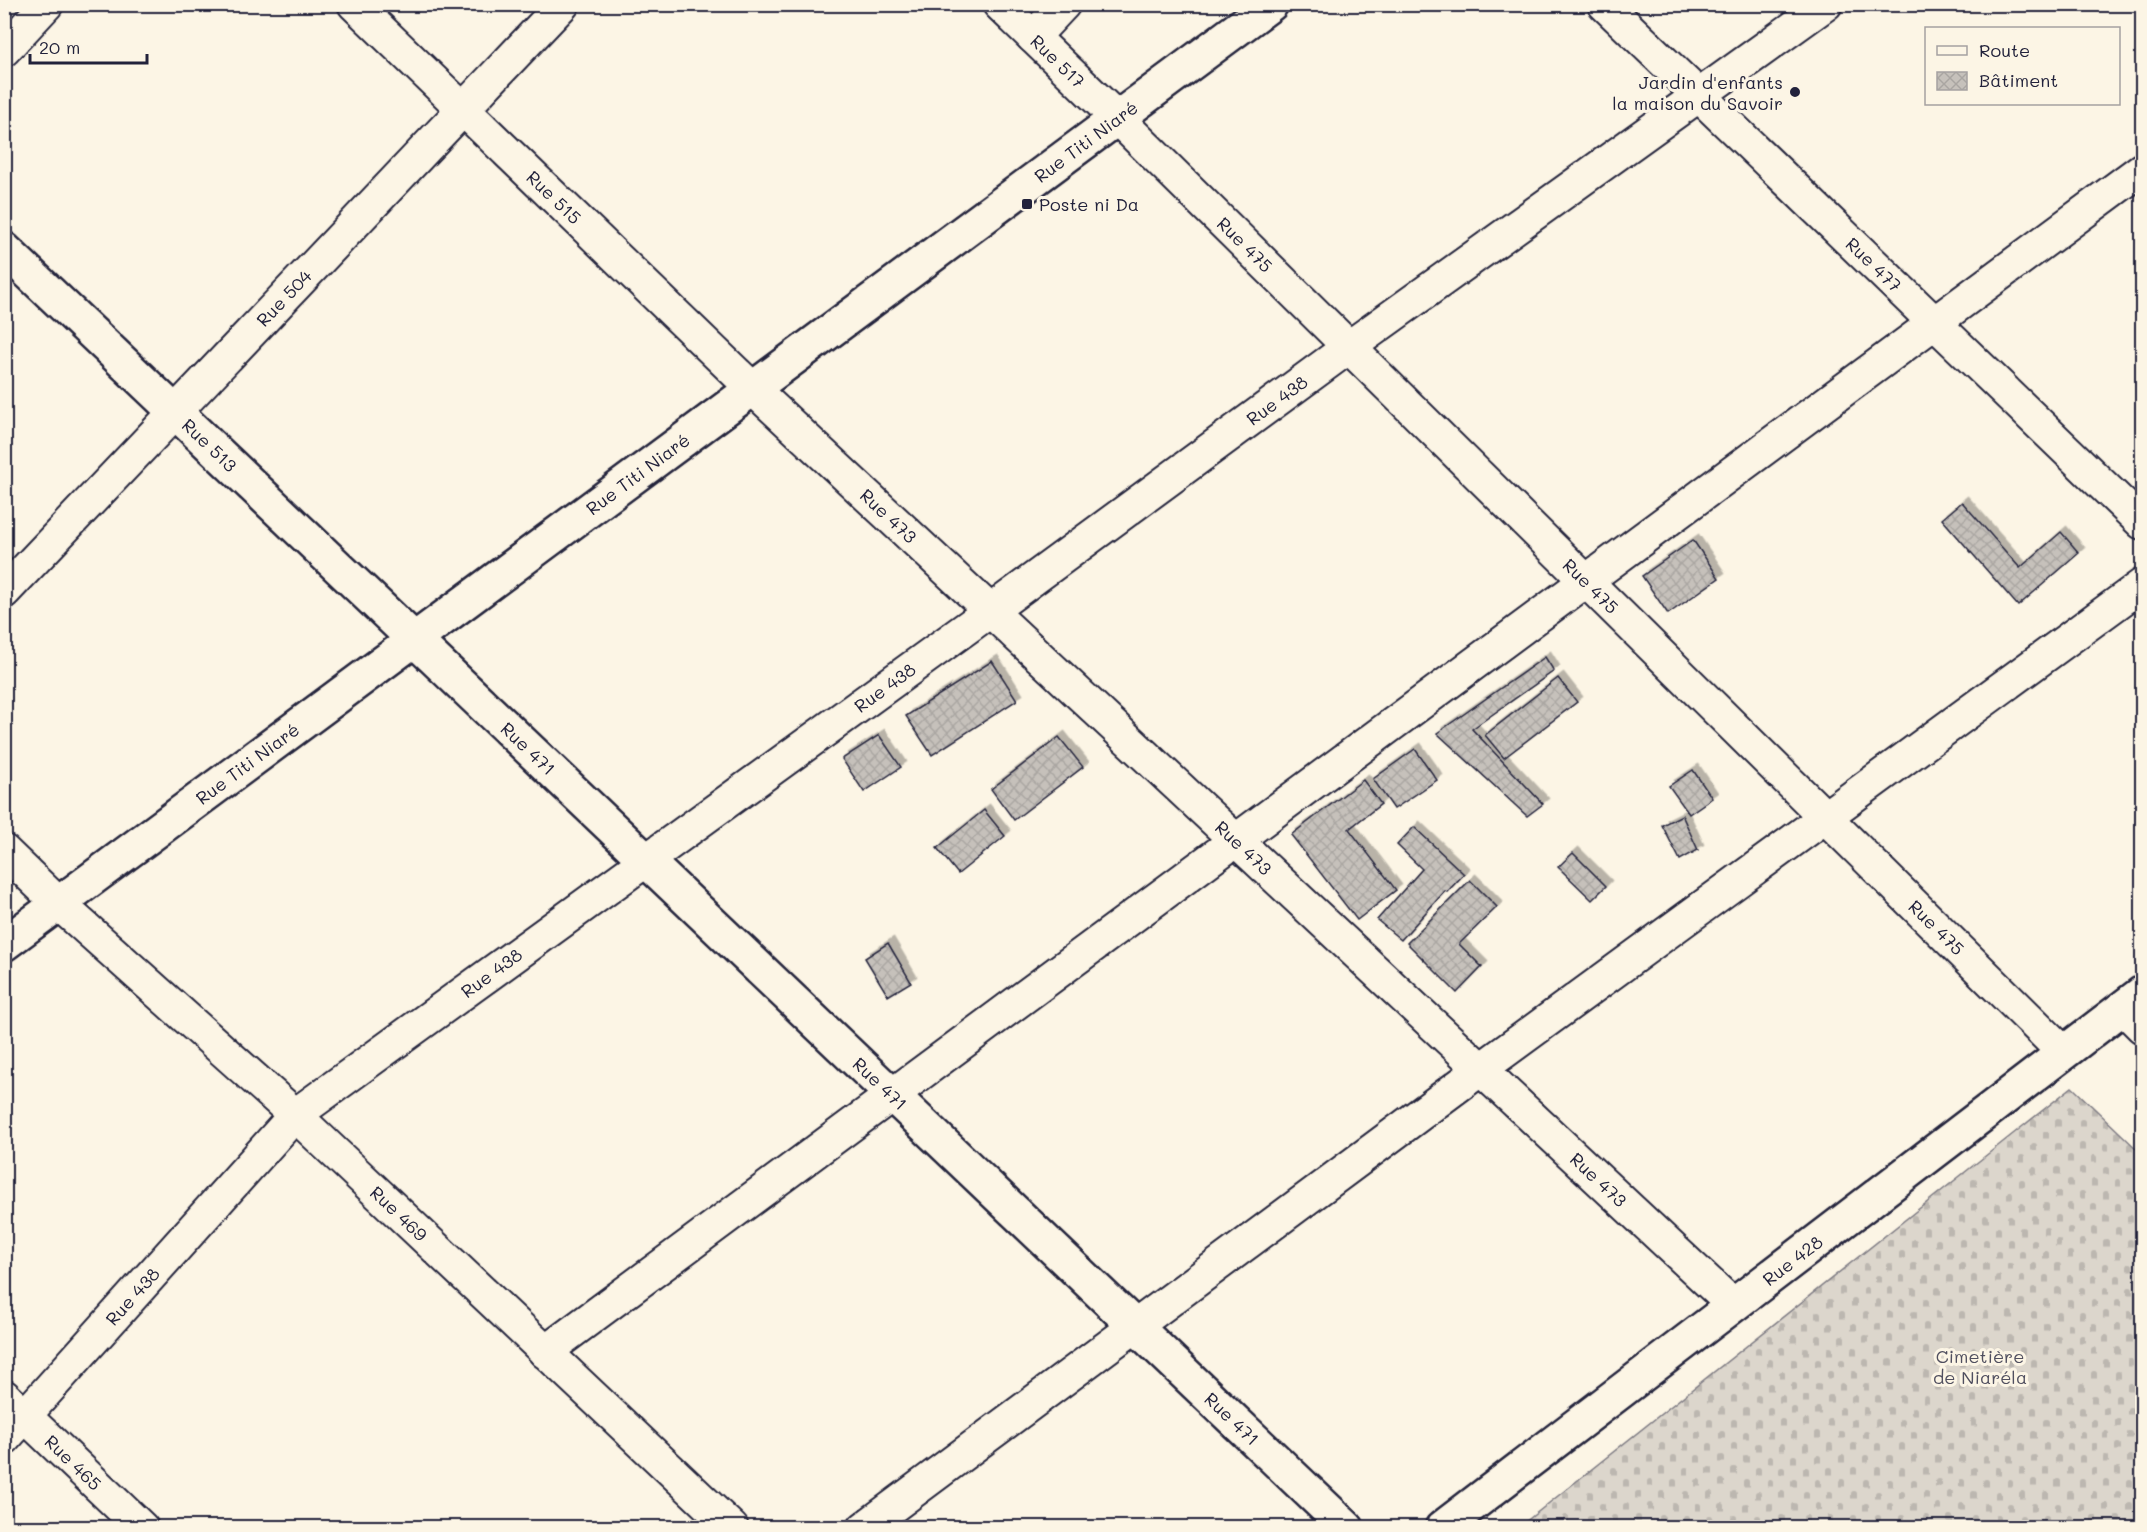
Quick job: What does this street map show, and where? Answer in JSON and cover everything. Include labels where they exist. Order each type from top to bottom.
[{"type":"street","points":[[4,50],[47,4]]},
{"type":"street","name":"Rue 515","points":[[354,4],[753,389]]},
{"type":"street","name":"Rue 504","points":[[4,592],[563,4]]},
{"type":"street","name":"Rue 517","points":[[999,4],[1117,118]]},
{"type":"street","points":[[1033,37],[1064,4]]},
{"type":"street","name":"Rue Titi Niaré","points":[[4,944],[1271,4]]},
{"type":"street","name":"Rue 477","points":[[1604,4],[2142,523]]},
{"type":"street","name":"Rue 438","points":[[4,1439],[15,1406],[295,1115],[990,611],[1349,347],[1826,4]]},
{"type":"street","name":"Rue 475","points":[[1117,118],[2063,1053]]},
{"type":"street","points":[[545,1352],[894,1095],[1584,580],[2142,169]]},
{"type":"street","name":"Rue 513","points":[[4,249],[416,639]]},
{"type":"street","name":"Rue 473","points":[[753,389],[1733,1305]]},
{"type":"street","points":[[864,1527],[1481,1069],[2142,585]]},
{"type":"street","name":"Rue 471","points":[[416,639],[1347,1527]]},
{"type":"street","name":"Rue 469","points":[[4,851],[59,904],[295,1115],[732,1527]]},
{"type":"street","name":"Rue 428","points":[[1442,1527],[2063,1053],[2136,1009]]},
{"type":"street","name":"Rue 465","points":[[15,1406],[142,1527]]},
{"type":"green space","name":"Cimetière de Niaréla","points":[[2072,1087],[2142,1154],[2142,1527],[1519,1527]]},
{"type":"building","points":[[1962,502],[2020,568],[2061,532],[2079,553],[2018,606],[1942,519]]},
{"type":"building","points":[[1693,540],[1719,578],[1668,614],[1642,576]]},
{"type":"building","points":[[1545,657],[1554,671],[1472,729],[1543,804],[1527,816],[1437,733]]},
{"type":"building","points":[[992,661],[1017,700],[932,755],[906,716]]},
{"type":"building","points":[[1558,678],[1577,702],[1504,758],[1485,735]]},
{"type":"building","points":[[879,735],[901,767],[864,792],[842,759]]},
{"type":"building","points":[[1059,737],[1083,767],[1014,820],[991,789]]},
{"type":"building","points":[[1415,749],[1437,780],[1394,809],[1373,779]]},
{"type":"building","points":[[1693,770],[1712,798],[1689,814],[1669,786]]},
{"type":"building","points":[[1363,780],[1381,804],[1349,829],[1396,890],[1357,920],[1291,835]]},
{"type":"building","points":[[984,810],[1005,836],[958,874],[937,848]]},
{"type":"building","points":[[1682,815],[1698,850],[1680,860],[1662,825]]},
{"type":"building","points":[[1414,827],[1464,874],[1447,892],[1445,891],[1401,940],[1377,920],[1422,869],[1397,845]]},
{"type":"building","points":[[1573,853],[1606,886],[1592,900],[1558,867]]},
{"type":"building","points":[[1470,880],[1497,907],[1459,944],[1482,967],[1457,993],[1407,943]]},
{"type":"building","points":[[888,943],[911,982],[888,996],[865,958]]},
{"type":"place","name":"Jardin d'enfants la maison du Savoir","points":[[1795,92]]},
{"type":"place","name":"Poste ni Da","points":[[1027,204]]}]
